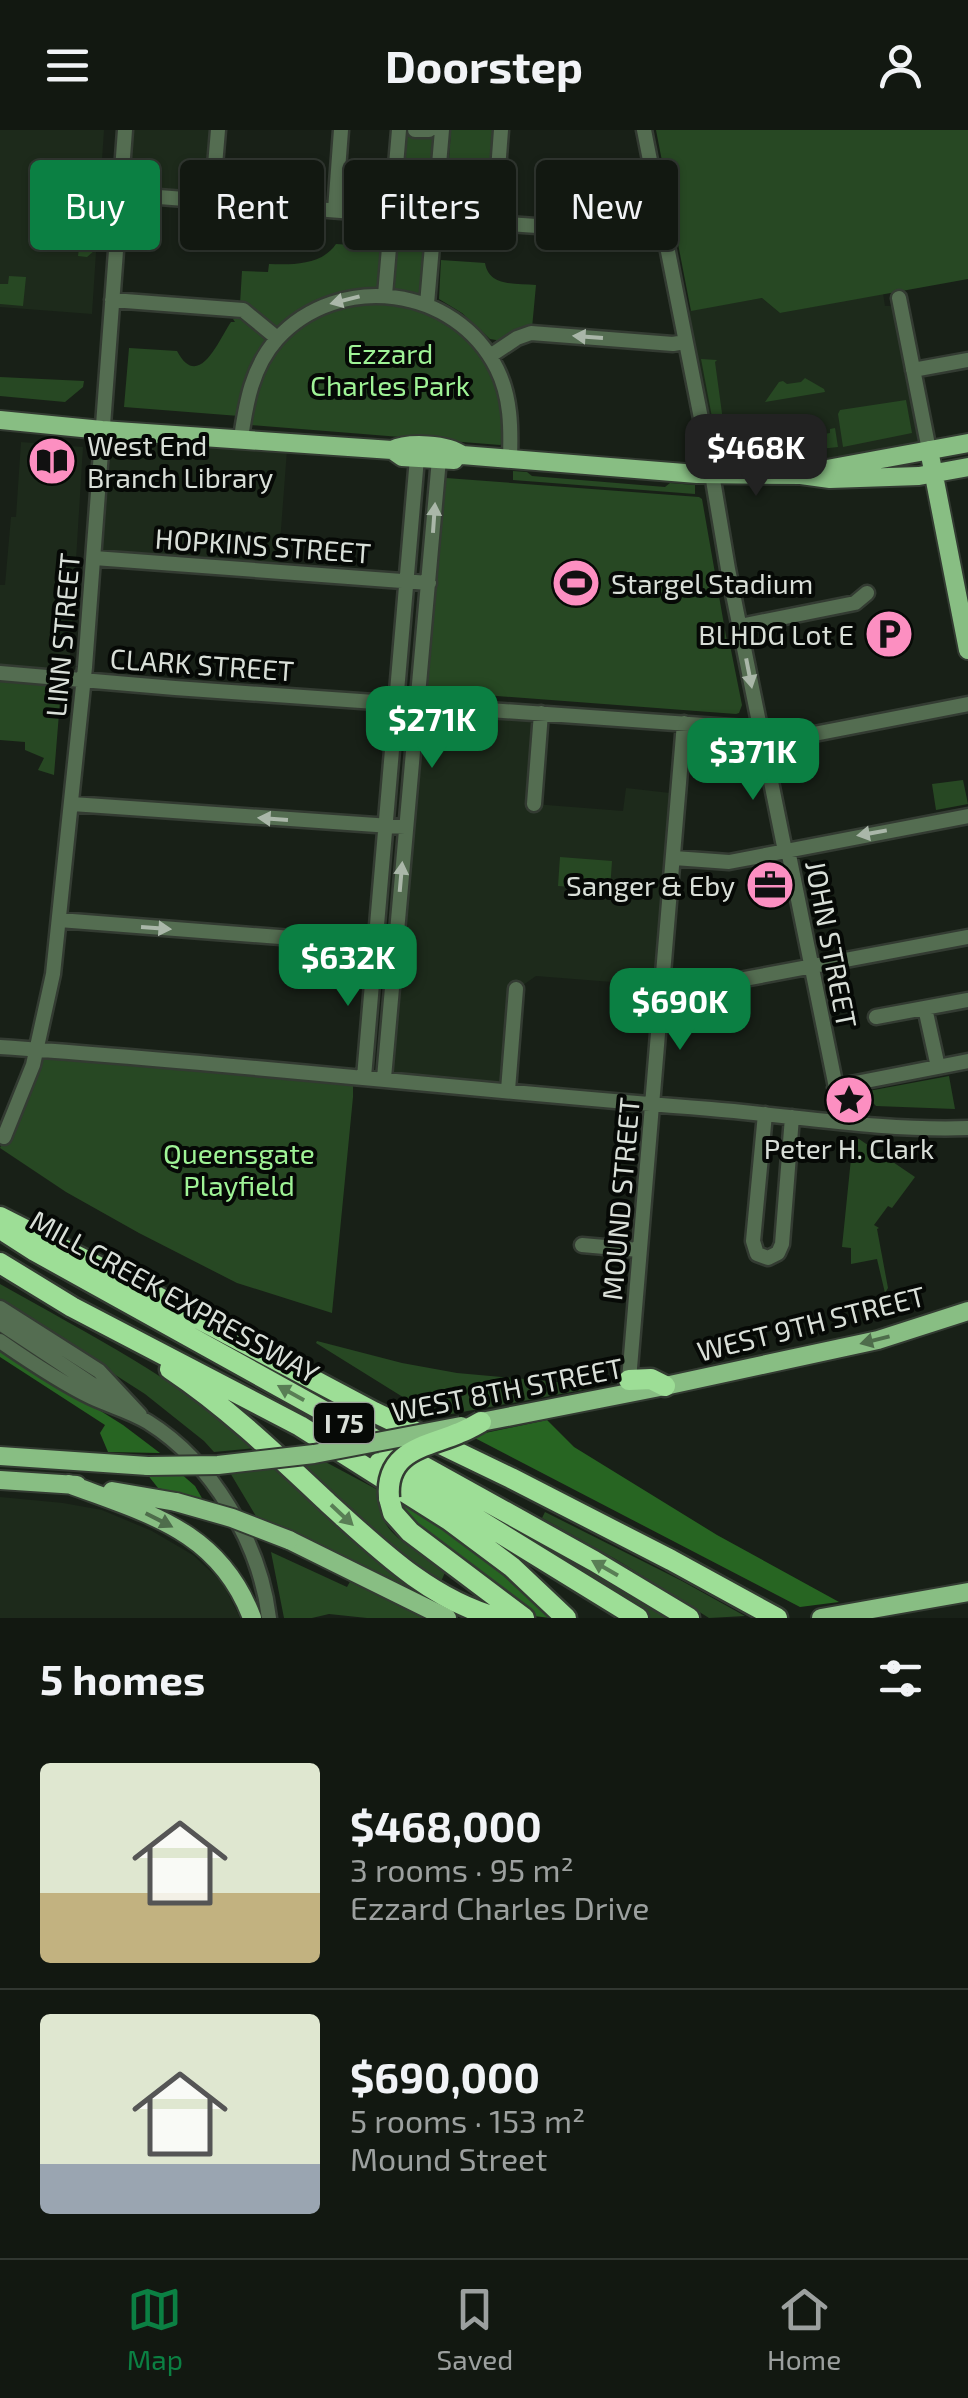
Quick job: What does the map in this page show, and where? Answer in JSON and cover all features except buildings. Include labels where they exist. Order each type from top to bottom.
[{"type":"highway","points":[[0,1217],[774,1615]]},
{"type":"highway","name":"MILL CREEK EXPRESSWAY","points":[[0,1228],[688,1618]]},
{"type":"highway","name":"MILL CREEK EXPRESSWAY","points":[[0,1263],[72,1306],[300,1426],[448,1520],[512,1567],[566,1618]]},
{"type":"highway","points":[[72,1306],[90,1325],[173,1370],[261,1442],[389,1558],[438,1593],[498,1618]]},
{"type":"highway","points":[[629,1380],[651,1379],[665,1386]]},
{"type":"highway","points":[[481,1422],[459,1434],[423,1445],[402,1458],[393,1472],[389,1498],[393,1513],[410,1532],[524,1618]]},
{"type":"highway","points":[[300,1426],[409,1477],[638,1618]]},
{"type":"highway","points":[[538,1556],[614,1618]]},
{"type":"main road","points":[[0,420],[392,450],[402,457],[452,461],[462,455],[712,474],[830,479],[934,474],[968,467]]},
{"type":"main road","points":[[801,475],[968,443]]},
{"type":"main road","points":[[392,450],[403,444],[454,448],[462,455]]},
{"type":"main road","points":[[929,450],[968,650]]},
{"type":"main road","name":"WEST 9TH STREET","points":[[665,1386],[878,1340],[968,1311]]},
{"type":"main road","name":"WEST 8TH STREET","points":[[0,1456],[148,1466],[218,1464],[314,1454],[665,1386]]},
{"type":"main road","points":[[0,1480],[69,1484],[176,1502],[232,1518],[289,1540],[447,1618]]},
{"type":"main road","points":[[69,1484],[136,1509],[199,1543],[236,1582],[252,1618]]},
{"type":"main road","points":[[822,1618],[968,1592]]},
{"type":"street","name":"LINN STREET","points":[[123,160],[125,130]]},
{"type":"street","points":[[215,160],[218,130]]},
{"type":"street","points":[[336,210],[341,130]]},
{"type":"street","points":[[396,160],[399,130]]},
{"type":"street","points":[[415,130],[429,130]]},
{"type":"street","points":[[440,160],[442,130]]},
{"type":"street","points":[[499,160],[501,130]]},
{"type":"street","name":"JOHN STREET","points":[[644,130],[650,160]]},
{"type":"street","points":[[324,209],[344,211]]},
{"type":"street","name":"LINN STREET","points":[[4,1137],[38,1049],[50,994],[84,680],[116,250]]},
{"type":"street","points":[[386,295],[389,250]]},
{"type":"street","points":[[427,304],[432,250]]},
{"type":"street","name":"JOHN STREET","points":[[667,250],[842,1122]]},
{"type":"street","points":[[241,438],[251,384],[278,338],[303,318],[334,302],[386,295],[427,304],[458,322],[490,356],[509,406],[510,459]]},
{"type":"street","points":[[899,298],[929,450]]},
{"type":"street","points":[[112,300],[243,310],[278,338]]},
{"type":"street","points":[[490,356],[531,333],[686,342]]},
{"type":"street","points":[[913,370],[968,360]]},
{"type":"street","points":[[364,1077],[417,458]]},
{"type":"street","points":[[384,1078],[439,460]]},
{"type":"street","name":"HOPKINS STREET","points":[[94,558],[429,582]]},
{"type":"street","points":[[740,626],[854,603],[867,593]]},
{"type":"street","name":"CLARK STREET","points":[[0,673],[684,723],[762,737],[968,704]]},
{"type":"street","points":[[534,804],[541,712]]},
{"type":"street","name":"MOUND STREET","points":[[629,1380],[684,723]]},
{"type":"street","points":[[72,804],[405,827]]},
{"type":"street","points":[[674,858],[729,862],[968,816]]},
{"type":"street","points":[[59,920],[394,946]]},
{"type":"street","points":[[664,979],[723,983],[968,937]]},
{"type":"street","points":[[508,1090],[516,990]]},
{"type":"street","points":[[876,1018],[968,1000]]},
{"type":"street","points":[[926,1008],[938,1067]]},
{"type":"street","points":[[0,1047],[384,1078],[901,1128],[968,1128]]},
{"type":"street","points":[[834,1087],[968,1061]]},
{"type":"street","points":[[765,1114],[753,1241],[758,1254],[768,1258],[778,1253],[782,1244],[792,1116]]},
{"type":"street","points":[[582,1244],[639,1250]]},
{"type":"street","points":[[0,1308],[99,1371],[144,1420]]},
{"type":"street","points":[[0,1323],[166,1435],[194,1462],[231,1512],[258,1569],[269,1618]]},
{"type":"street","points":[[0,1341],[88,1396],[144,1420]]},
{"type":"shaded area","points":[[0,130],[104,130],[102,160],[30,160],[30,250],[96,250],[92,314],[0,307]]},
{"type":"shaded area","points":[[125,130],[218,130],[215,160],[180,160],[180,199],[160,197],[160,160],[123,160]]},
{"type":"shaded area","points":[[883,293],[885,306],[892,306],[919,446],[858,457],[787,463],[715,463],[686,311],[762,298],[780,313]]},
{"type":"shaded area","points":[[112,437],[287,450],[278,569],[102,557]]},
{"type":"shaded area","points":[[21,442],[83,447],[69,673],[0,668],[0,585],[5,585],[11,517],[16,517]]},
{"type":"shaded area","points":[[416,704],[541,713],[534,804],[623,811],[626,788],[679,794],[663,986],[536,976],[516,990],[508,1090],[384,1078]]},
{"type":"shaded area","points":[[0,1497],[102,1510],[152,1531],[193,1555],[222,1582],[240,1618],[0,1618]]},
{"type":"green space","points":[[451,130],[496,130],[493,160],[449,160]]},
{"type":"green space","points":[[656,130],[968,130],[968,279],[780,313],[762,298],[691,311],[678,244],[678,160],[662,160]]},
{"type":"green space","points":[[403,133],[436,134],[434,160],[401,160]]},
{"type":"green space","points":[[336,244],[344,244],[344,250],[384,250],[380,288],[351,293],[281,329],[240,304],[242,271],[268,272],[269,264],[297,264],[330,251]]},
{"type":"green space","points":[[79,250],[94,250],[87,257],[78,256]]},
{"type":"green space","points":[[394,250],[427,250],[423,298],[391,291]]},
{"type":"green space","points":[[441,260],[485,263],[497,280],[536,285],[532,328],[521,329],[498,343],[490,339],[462,313],[439,299]]},
{"type":"green space","points":[[9,276],[26,277],[23,306],[0,304],[0,284],[8,284]]},
{"type":"green space","name":"Ezzard Charles Park","points":[[386,300],[439,316],[476,347],[490,366],[504,404],[505,442],[500,445],[251,425],[251,406],[263,373],[291,334],[331,309]]},
{"type":"green space","points":[[239,317],[267,342],[239,416],[124,407],[129,348],[177,351],[185,362],[201,364],[231,322],[235,322],[233,319]]},
{"type":"green space","points":[[701,359],[717,360],[727,430],[715,433]]},
{"type":"green space","points":[[0,377],[84,381],[83,387],[65,402],[0,396]]},
{"type":"green space","points":[[805,378],[825,392],[765,402],[779,382],[801,382]]},
{"type":"green space","points":[[906,400],[912,433],[843,447],[840,410]]},
{"type":"green space","points":[[835,428],[838,447],[745,454],[745,443],[749,446],[830,433]]},
{"type":"green space","points":[[513,471],[665,487],[670,483],[695,485],[695,494],[513,480]]},
{"type":"green space","name":"Stargel Stadium","points":[[446,478],[702,499],[742,705],[739,713],[427,688]]},
{"type":"green space","points":[[0,681],[58,685],[61,689],[54,775],[38,770],[44,758],[25,750],[25,742],[0,740]]},
{"type":"green space","points":[[963,780],[968,804],[936,810],[932,784]]},
{"type":"green space","points":[[560,857],[612,861],[610,890],[558,886]]},
{"type":"green space","name":"Queensgate Playfield","points":[[38,1049],[353,1076],[332,1313],[237,1283],[66,1192],[0,1148]]},
{"type":"green space","points":[[949,1076],[955,1109],[876,1106],[863,1092]]},
{"type":"green space","points":[[853,1139],[859,1139],[915,1177],[874,1225],[879,1228],[888,1288],[885,1293],[877,1259],[851,1264],[851,1248],[842,1247]]},
{"type":"green space","points":[[0,1284],[165,1379],[256,1448],[214,1452],[145,1394],[0,1301]]},
{"type":"green space","points":[[317,1341],[457,1373],[590,1385],[588,1389],[435,1417]]},
{"type":"green space","points":[[0,1348],[123,1425],[160,1453],[108,1452],[100,1433],[105,1425],[0,1357]]},
{"type":"green space","points":[[547,1420],[574,1447],[717,1535],[839,1602],[800,1607],[471,1436]]},
{"type":"green space","points":[[320,1459],[378,1490],[382,1516],[393,1533],[447,1568],[439,1586],[418,1573],[296,1464]]},
{"type":"green space","points":[[275,1466],[465,1614],[463,1618],[257,1518],[229,1471]]},
{"type":"green space","points":[[179,1472],[195,1486],[203,1500],[158,1488],[147,1474]]},
{"type":"green space","points":[[394,1500],[449,1532],[485,1559],[550,1618],[534,1616],[405,1521]]},
{"type":"green space","points":[[469,1501],[677,1618],[647,1618]]},
{"type":"green space","points":[[545,1512],[745,1616],[709,1618],[542,1518]]},
{"type":"green space","points":[[271,1552],[347,1587],[352,1578],[431,1618],[329,1614],[284,1618]]},
{"type":"place","name":"West End Branch Library","points":[[52,461]]},
{"type":"place","name":"Stargel Stadium","points":[[576,583]]},
{"type":"place","name":"BLHDG Lot E","points":[[889,634]]},
{"type":"place","name":"Sanger & Eby","points":[[770,885]]},
{"type":"place","name":"Peter H. Clark","points":[[849,1100]]}]
